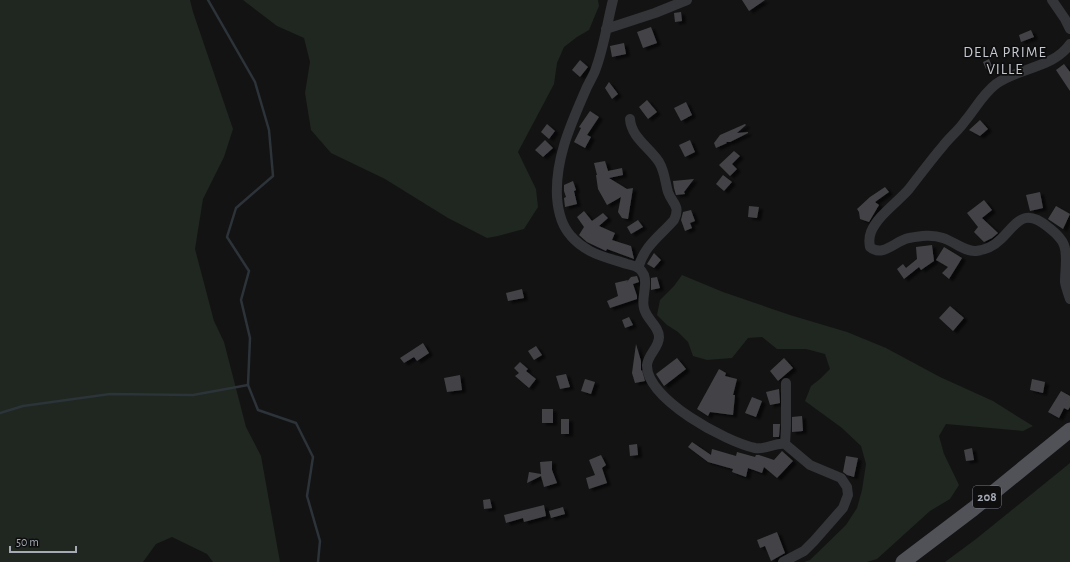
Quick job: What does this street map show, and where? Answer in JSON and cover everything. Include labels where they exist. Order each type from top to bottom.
[{"type":"main road","name":"208","points":[[903,562],[972,509],[1070,430]]},
{"type":"street","points":[[613,0],[599,61],[563,145],[557,171],[558,207],[561,220],[581,246],[599,255],[638,268],[643,274],[645,281],[644,310],[658,330],[660,336],[659,342],[647,364],[649,374],[655,386],[672,404],[718,434],[744,445],[763,448],[781,443],[784,444],[810,465],[841,478],[847,486],[848,495],[843,508],[804,551],[783,562]]},
{"type":"street","points":[[606,29],[649,16],[688,0]]},
{"type":"street","points":[[1052,0],[1066,19],[1070,29]]},
{"type":"street","points":[[1070,44],[1064,51],[1051,60],[1004,79],[990,89],[981,98],[966,121],[943,145],[908,190],[878,220],[871,232],[869,241],[870,247],[878,251],[884,250],[907,238],[929,236],[941,237],[969,250],[975,251],[996,244],[1015,223],[1021,219],[1032,218],[1044,224],[1057,235],[1064,245],[1066,257],[1066,290],[1070,299]]},
{"type":"street","points":[[630,119],[633,131],[655,156],[662,168],[668,191],[676,204],[677,211],[674,220],[647,247],[638,268]]},
{"type":"street","points":[[784,444],[786,427],[786,383]]},
{"type":"shaded area","points":[[0,0],[190,0],[233,129],[224,157],[203,199],[195,249],[214,321],[224,342],[246,427],[261,456],[280,562],[213,562],[207,554],[172,537],[156,544],[143,562],[0,562]]},
{"type":"shaded area","points":[[243,0],[598,0],[599,6],[589,30],[564,47],[557,63],[554,84],[518,152],[536,189],[538,207],[524,229],[487,238],[448,218],[385,179],[331,153],[311,130],[305,93],[310,62],[304,38],[277,26]]},
{"type":"shaded area","points":[[682,275],[723,292],[790,315],[847,332],[886,348],[940,377],[993,401],[1033,426],[1023,431],[946,424],[939,436],[944,454],[959,485],[950,499],[930,511],[877,559],[867,562],[804,562],[810,560],[846,525],[857,508],[862,490],[866,464],[861,446],[842,428],[805,401],[811,386],[830,369],[825,354],[806,349],[777,349],[762,337],[748,338],[732,358],[707,360],[693,356],[688,342],[657,315],[660,300],[674,286]]},
{"type":"shaded area","points":[[1070,463],[1070,562],[945,562],[976,539]]},
{"type":"building","points":[[742,0],[765,0],[749,11]]},
{"type":"building","points":[[681,12],[682,21],[675,22],[674,13]]},
{"type":"building","points":[[651,27],[657,43],[643,48],[637,32]]},
{"type":"building","points":[[1031,30],[1034,37],[1021,42],[1019,35]]},
{"type":"building","points":[[624,43],[626,54],[612,57],[610,46]]},
{"type":"building","points":[[989,59],[992,66],[986,69],[983,62]]},
{"type":"building","points":[[580,60],[588,67],[580,77],[572,70]]},
{"type":"building","points":[[1064,64],[1070,72],[1070,91],[1056,70]]},
{"type":"building","points":[[609,82],[618,94],[612,99],[605,88]]},
{"type":"building","points":[[647,100],[657,112],[648,119],[639,107]]},
{"type":"building","points":[[686,102],[692,115],[681,121],[674,108]]},
{"type":"building","points":[[590,111],[599,117],[587,135],[591,137],[585,148],[574,142],[581,128],[579,127]]},
{"type":"building","points":[[980,120],[988,129],[980,136],[969,130]]},
{"type":"building","points":[[547,124],[555,131],[549,139],[541,132]]},
{"type":"building","points":[[745,124],[746,125],[737,133],[748,133],[716,148],[714,143],[720,135]]},
{"type":"building","points":[[545,140],[553,148],[543,157],[535,150]]},
{"type":"building","points":[[690,140],[695,152],[685,157],[679,145]]},
{"type":"building","points":[[734,151],[740,156],[732,164],[737,169],[730,176],[719,165]]},
{"type":"building","points":[[605,161],[608,171],[622,168],[623,175],[609,178],[627,189],[633,188],[628,219],[622,218],[618,212],[621,197],[607,205],[598,189],[594,163]]},
{"type":"building","points":[[723,175],[732,182],[724,191],[716,184]]},
{"type":"building","points":[[694,179],[684,192],[685,194],[676,195],[673,181]]},
{"type":"building","points":[[573,181],[576,190],[574,191],[577,204],[565,207],[564,198],[566,197],[564,185]]},
{"type":"building","points":[[885,187],[889,192],[875,202],[879,205],[869,222],[860,219],[857,209],[870,197]]},
{"type":"building","points":[[1040,192],[1043,208],[1030,211],[1026,195]]},
{"type":"building","points":[[984,200],[992,210],[982,218],[998,233],[984,242],[974,232],[978,227],[967,213]]},
{"type":"building","points":[[749,206],[759,207],[757,218],[748,217]]},
{"type":"building","points":[[1056,206],[1070,214],[1063,229],[1048,219]]},
{"type":"building","points":[[691,210],[695,221],[690,223],[692,228],[685,231],[681,220],[683,212]]},
{"type":"building","points":[[584,211],[592,221],[603,213],[608,218],[599,226],[615,233],[612,240],[631,246],[634,259],[607,249],[606,251],[587,242],[579,235],[584,227],[577,217]]},
{"type":"building","points":[[638,220],[643,227],[631,234],[627,227]]},
{"type":"building","points":[[932,245],[934,261],[921,270],[919,267],[904,279],[897,269],[903,264],[906,268],[917,259],[916,247]]},
{"type":"building","points":[[944,247],[962,258],[949,279],[942,273],[948,267],[936,260]]},
{"type":"building","points":[[654,253],[661,260],[654,268],[647,264]]},
{"type":"building","points":[[637,276],[639,282],[633,284],[637,299],[610,308],[607,301],[618,296],[615,283],[628,280],[626,283],[631,277]]},
{"type":"building","points":[[657,277],[660,288],[651,290],[651,278]]},
{"type":"building","points":[[522,289],[524,298],[508,301],[506,293]]},
{"type":"building","points":[[950,306],[964,318],[953,331],[939,318]]},
{"type":"building","points":[[629,317],[633,325],[625,328],[622,320]]},
{"type":"building","points":[[423,343],[429,353],[417,361],[414,357],[404,363],[400,358]]},
{"type":"building","points":[[636,344],[641,361],[641,371],[642,370],[645,381],[635,383],[632,373]]},
{"type":"building","points":[[536,346],[542,355],[534,360],[528,351]]},
{"type":"building","points":[[677,358],[686,369],[664,386],[656,374]]},
{"type":"building","points":[[784,358],[793,368],[778,381],[770,371]]},
{"type":"building","points":[[520,362],[528,369],[526,371],[536,379],[529,388],[515,376],[519,373],[514,368]]},
{"type":"building","points":[[719,369],[726,373],[725,376],[737,379],[733,395],[735,395],[733,415],[710,412],[708,416],[697,409]]},
{"type":"building","points":[[566,374],[570,387],[560,389],[556,376]]},
{"type":"building","points":[[460,375],[462,390],[447,392],[444,378]]},
{"type":"building","points":[[585,379],[595,382],[591,394],[581,391]]},
{"type":"building","points":[[1032,379],[1045,382],[1043,393],[1030,390]]},
{"type":"building","points":[[779,389],[780,403],[770,405],[766,392]]},
{"type":"building","points":[[1061,391],[1070,396],[1070,407],[1068,410],[1064,408],[1059,418],[1048,412]]},
{"type":"building","points":[[752,397],[762,401],[756,417],[745,413]]},
{"type":"building","points":[[542,409],[553,409],[553,423],[542,423]]},
{"type":"building","points":[[802,416],[803,431],[792,432],[792,417]]},
{"type":"building","points":[[561,419],[569,419],[569,434],[561,434]]},
{"type":"building","points":[[773,424],[780,424],[779,437],[773,437]]},
{"type":"building","points":[[692,442],[711,455],[712,449],[736,456],[737,452],[755,457],[756,455],[759,455],[774,460],[782,451],[793,461],[777,478],[764,467],[762,473],[748,468],[746,477],[732,472],[733,469],[708,462],[688,447]]},
{"type":"building","points":[[637,444],[638,455],[630,456],[629,445]]},
{"type":"building","points":[[972,448],[974,460],[966,461],[964,450]]},
{"type":"building","points":[[601,455],[606,465],[602,468],[607,483],[589,489],[586,478],[595,475],[589,460]]},
{"type":"building","points":[[846,456],[858,458],[854,477],[843,472]]},
{"type":"building","points":[[552,461],[552,470],[557,483],[544,487],[541,476],[527,483],[529,472],[541,474],[540,462]]},
{"type":"building","points":[[490,499],[492,508],[484,509],[483,500]]},
{"type":"building","points":[[544,505],[546,516],[524,522],[523,518],[506,523],[504,515]]},
{"type":"building","points":[[563,507],[565,514],[551,518],[549,511]]},
{"type":"building","points":[[777,532],[785,553],[771,561],[765,546],[760,548],[757,540]]},
{"type":"waterway","points":[[208,0],[255,82],[269,130],[273,176],[236,208],[227,237],[249,271],[241,300],[250,338],[248,385],[258,410],[296,423],[313,457],[307,496],[320,541],[318,562]]},
{"type":"waterway","points":[[0,413],[23,406],[110,394],[193,395],[248,385]]},
{"type":"district","name":"DELA PRIME VILLE","points":[[1005,60]]}]
